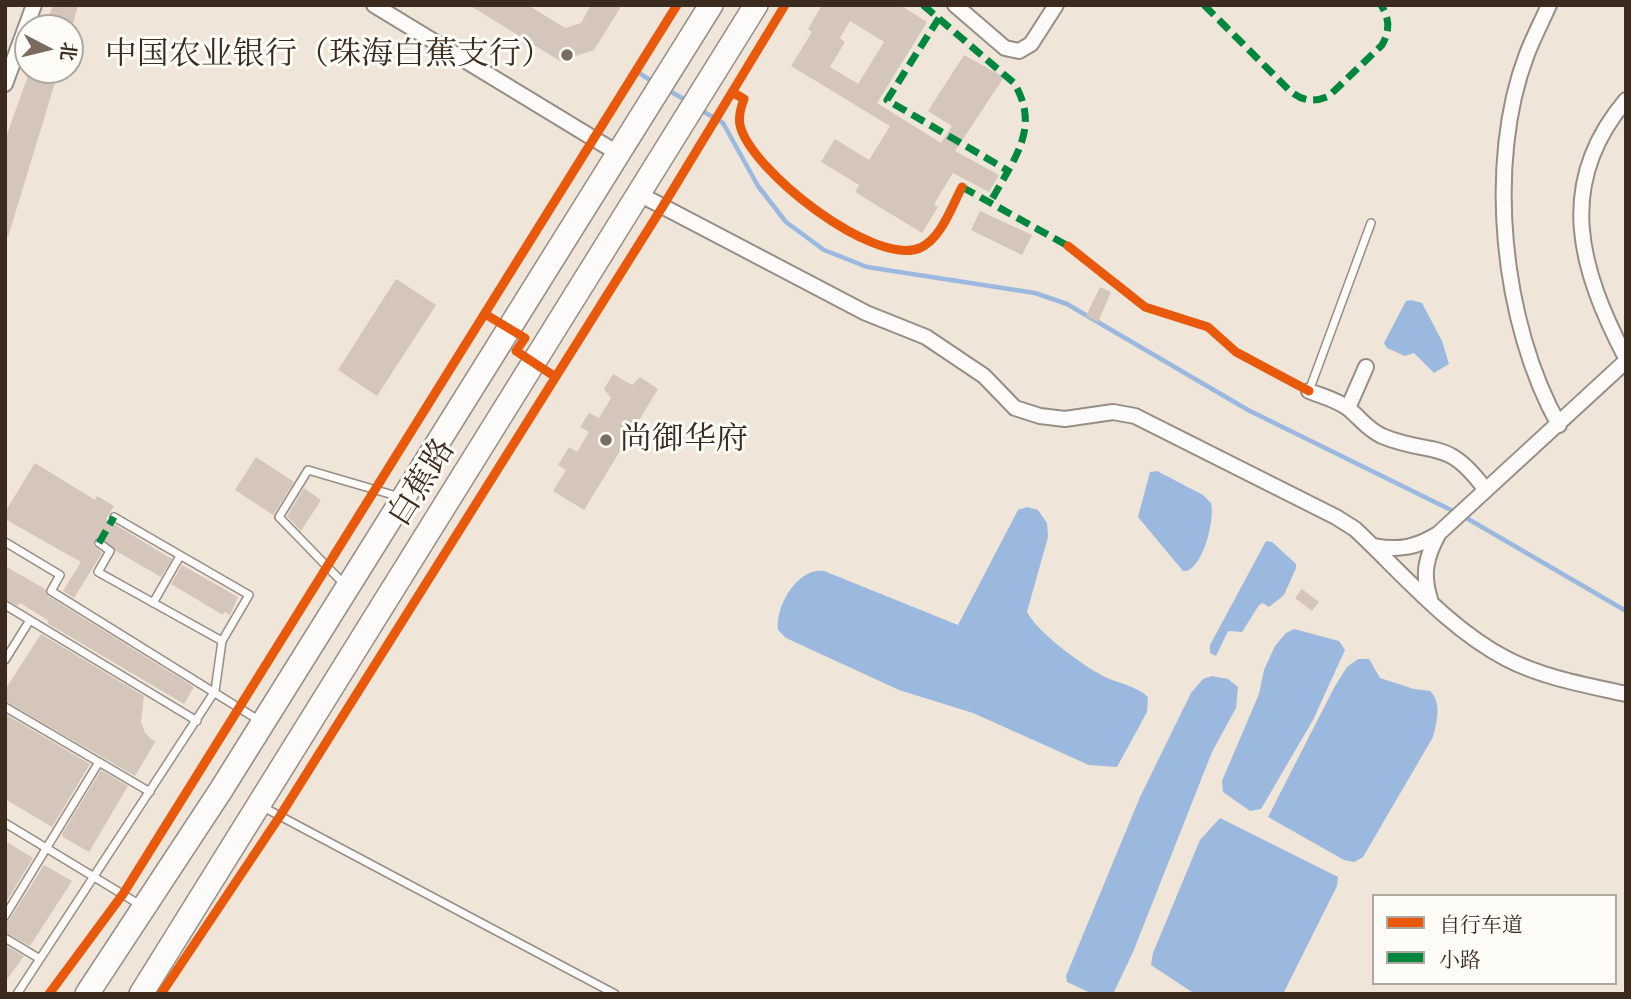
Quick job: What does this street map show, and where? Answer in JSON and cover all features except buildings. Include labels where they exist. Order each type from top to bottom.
[{"type":"main road","name":"白蕉路","points":[[87,994],[264,723],[710,5]]},
{"type":"main road","name":"白蕉路","points":[[141,994],[756,5]]},
{"type":"main road","points":[[221,790],[257,808]]},
{"type":"street","points":[[5,84],[34,5]]},
{"type":"street","points":[[374,5],[619,154]]},
{"type":"street","points":[[956,5],[1005,48],[1019,51],[1031,44],[1056,5]]},
{"type":"street","points":[[1549,5],[1526,56],[1509,126],[1504,197],[1509,269],[1525,342],[1559,425]]},
{"type":"street","points":[[1374,546],[1407,548],[1438,534],[1559,425],[1626,360],[1595,292],[1584,256],[1580,220],[1586,180],[1598,140],[1626,100]]},
{"type":"street","points":[[639,194],[866,313],[926,337],[957,355],[984,376],[1015,408],[1040,416],[1065,419],[1113,412],[1135,416],[1336,517],[1374,546],[1462,628],[1507,659],[1568,681],[1626,694]]},
{"type":"street","points":[[1348,408],[1366,368]]},
{"type":"street","points":[[1309,391],[1348,408],[1363,425],[1383,436],[1449,453],[1467,465],[1485,489]]},
{"type":"street","points":[[1431,599],[1425,583],[1425,568],[1438,534]]},
{"type":"lane","points":[[1309,391],[1371,223]]},
{"type":"lane","points":[[348,588],[279,517],[308,470],[404,498]]},
{"type":"lane","points":[[17,994],[215,691],[222,641],[249,595],[114,517]]},
{"type":"lane","points":[[5,542],[60,575],[51,591],[264,723]]},
{"type":"lane","points":[[99,543],[110,551],[98,572],[222,641]]},
{"type":"lane","points":[[153,603],[180,556]]},
{"type":"lane","points":[[5,605],[197,721]]},
{"type":"lane","points":[[5,660],[30,620]]},
{"type":"lane","points":[[5,707],[150,792]]},
{"type":"lane","points":[[5,916],[99,762]]},
{"type":"lane","points":[[257,808],[615,994]]},
{"type":"lane","points":[[5,823],[145,908]]},
{"type":"lane","points":[[5,938],[40,959]]},
{"type":"water","points":[[1406,301],[1422,303],[1442,341],[1449,364],[1434,373],[1414,353],[1405,356],[1387,348],[1384,343]]},
{"type":"water","points":[[1157,471],[1203,495],[1211,503],[1207,540],[1198,560],[1187,571],[1183,571],[1138,517],[1150,472]]},
{"type":"water","points":[[1027,507],[1038,510],[1047,523],[1048,537],[1027,612],[1040,629],[1083,664],[1148,697],[1147,712],[1117,767],[1089,765],[973,713],[899,690],[786,638],[778,630],[780,610],[790,590],[805,575],[814,571],[824,571],[958,625],[1018,510]]},
{"type":"water","points":[[1266,541],[1272,542],[1296,564],[1296,568],[1284,595],[1269,607],[1263,603],[1259,605],[1242,632],[1228,631],[1216,656],[1210,653],[1210,645]]},
{"type":"water","points":[[1294,629],[1339,641],[1345,650],[1313,720],[1261,809],[1250,811],[1223,792],[1222,781],[1259,694],[1264,670],[1275,646],[1286,633]]},
{"type":"water","points":[[1358,659],[1369,659],[1380,678],[1430,691],[1438,712],[1433,737],[1363,857],[1354,862],[1344,860],[1268,817],[1335,686],[1347,667]]},
{"type":"water","points":[[1212,676],[1228,679],[1238,687],[1236,708],[1212,752],[1133,952],[1113,994],[1093,994],[1067,982],[1066,976],[1140,797],[1191,693],[1203,679]]},
{"type":"water","points":[[1220,818],[1338,877],[1337,886],[1283,994],[1195,994],[1151,965],[1153,953],[1200,840]]},
{"type":"waterway","points":[[634,70],[655,83]]},
{"type":"waterway","points":[[666,89],[689,102]]},
{"type":"waterway","points":[[699,109],[723,123],[758,186],[786,222],[824,250],[867,267],[1035,293],[1067,304],[1248,410],[1455,512]]},
{"type":"waterway","points":[[1463,516],[1626,611]]},
{"type":"marked path","points":[[923,5],[1014,83],[1022,100],[1025,130],[1021,144],[990,203]]},
{"type":"marked path","points":[[1204,5],[1289,90],[1298,97],[1313,100],[1329,96],[1382,45],[1388,25],[1381,5]]},
{"type":"marked path","points":[[939,18],[887,100],[1007,170]]},
{"type":"marked path","points":[[962,187],[1068,246]]},
{"type":"marked path","points":[[99,543],[114,517]]},
{"type":"cycle path","points":[[49,994],[123,894],[677,5]]},
{"type":"cycle path","points":[[161,994],[280,816],[663,206],[785,5]]},
{"type":"cycle path","points":[[732,92],[744,99],[740,125],[749,144],[766,166],[817,211],[874,243],[899,250],[920,248],[927,244],[945,221],[962,187]]},
{"type":"cycle path","points":[[1068,246],[1145,307],[1208,327],[1236,352],[1309,391]]},
{"type":"cycle path","points":[[485,314],[525,338],[516,351],[554,376]]},
{"type":"place","name":"中国农业银行（珠海白蕉支行）","points":[[567,55]]},
{"type":"place","name":"尚御华府","points":[[606,440]]}]
